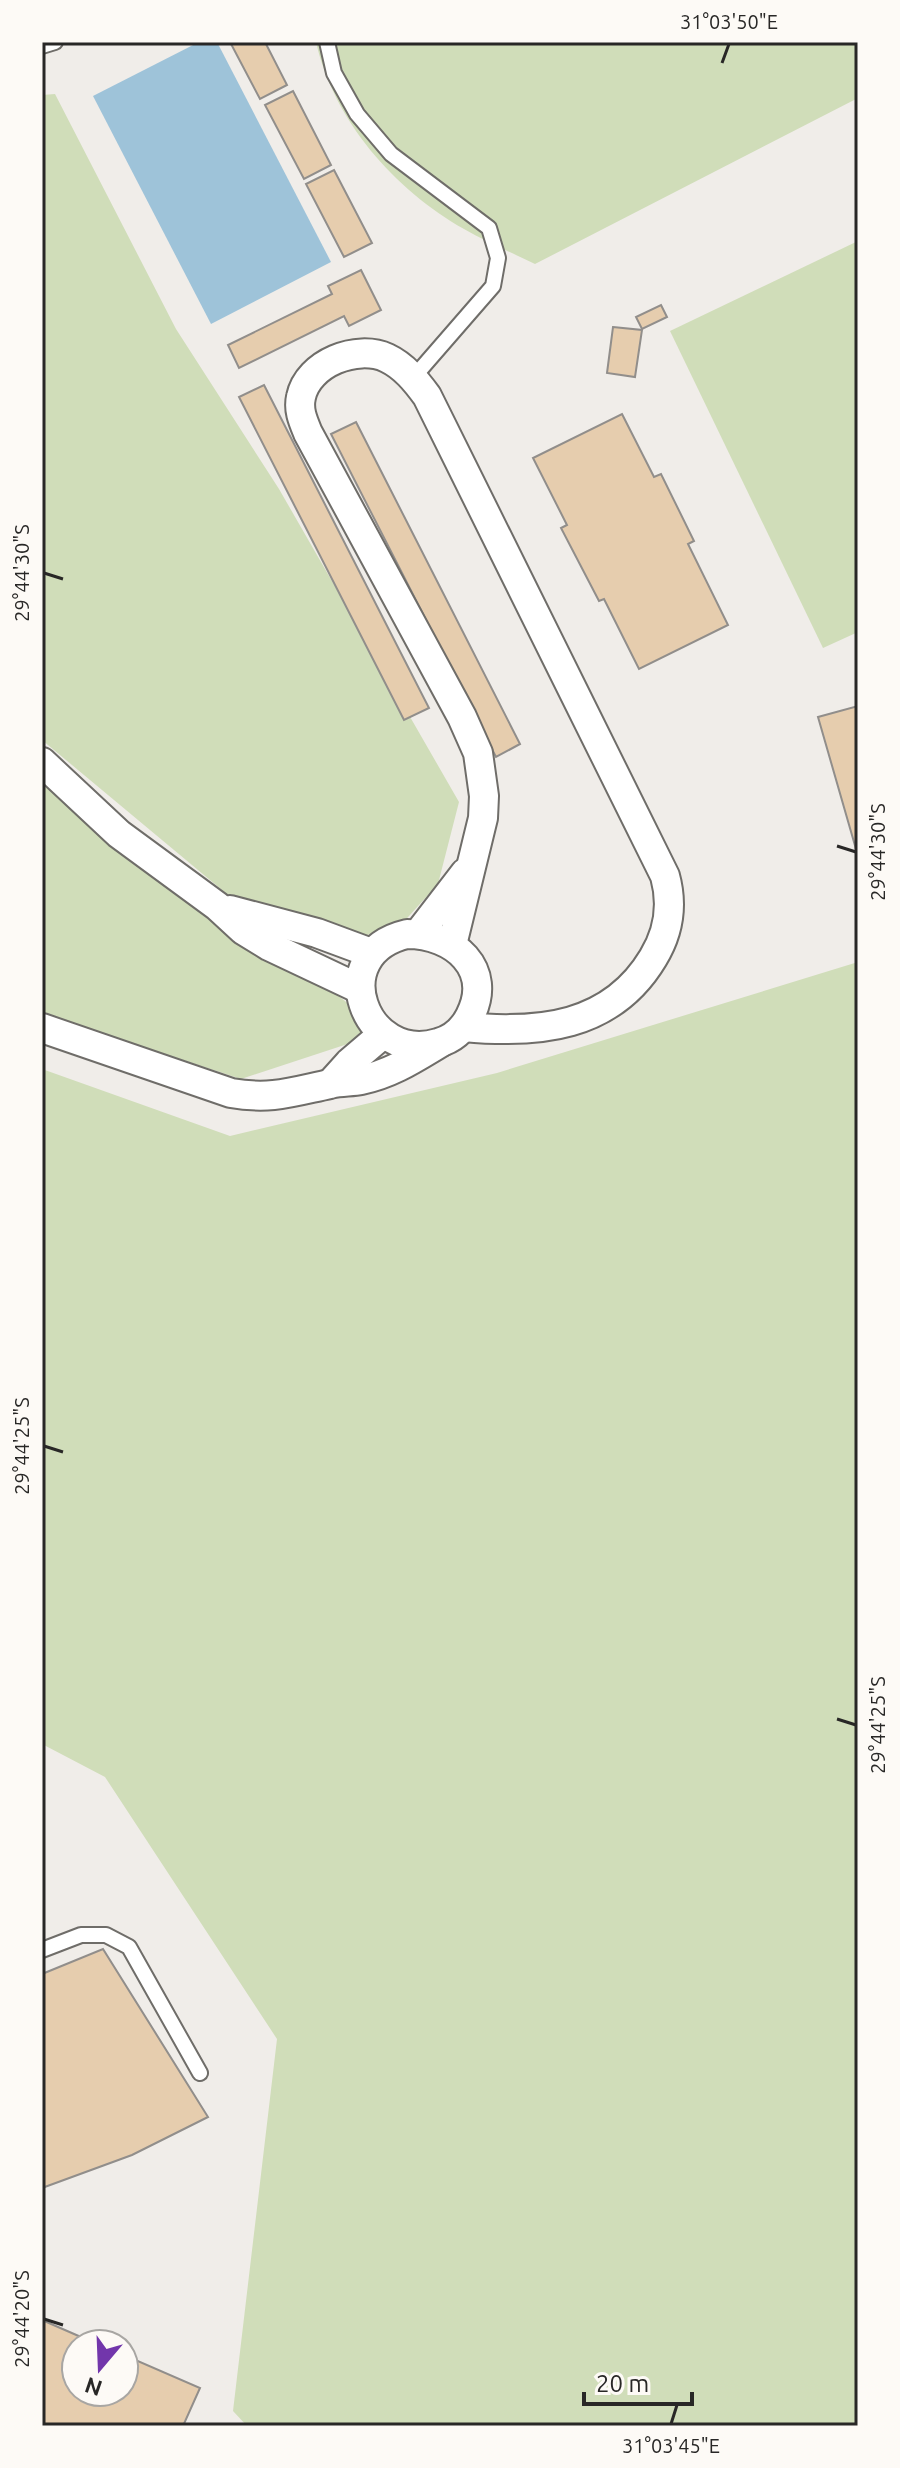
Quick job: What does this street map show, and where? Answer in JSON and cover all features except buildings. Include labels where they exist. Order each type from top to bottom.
[{"type":"street","points":[[452,945],[483,818],[484,796],[478,753],[462,717],[308,433],[300,409],[301,395],[316,372],[337,359],[370,352],[385,357],[413,378],[434,410],[665,876],[670,893],[667,927],[659,948],[643,975],[607,1007],[567,1023],[524,1029],[464,1027]]},
{"type":"street","points":[[42,762],[119,834],[217,906],[243,930],[269,946],[360,989]]},
{"type":"street","points":[[418,934],[471,866]]},
{"type":"street","points":[[217,906],[317,933],[371,953]]},
{"type":"street","points":[[42,1028],[231,1093],[252,1097],[289,1094],[384,1074],[453,1037],[464,1027],[474,1008],[478,981],[466,957],[452,945],[418,934],[395,937],[383,942],[371,953],[363,970],[360,989],[367,1014],[383,1034],[401,1043],[421,1047],[440,1043]]},
{"type":"street","points":[[331,1083],[383,1034]]},
{"type":"lane","points":[[42,46],[55,42]]},
{"type":"lane","points":[[327,42],[334,73],[357,114],[391,154],[489,228],[498,258],[493,286],[413,378]]},
{"type":"lane","points":[[42,1950],[81,1935],[106,1935],[129,1947],[200,2073]]},
{"type":"green space","points":[[316,42],[858,42],[858,98],[535,264],[438,213],[391,173],[370,150],[337,99]]},
{"type":"green space","points":[[55,94],[176,329],[279,489],[459,802],[438,884],[399,927],[355,938],[240,905],[42,740],[42,95]]},
{"type":"green space","points":[[858,241],[858,632],[823,648],[670,331]]},
{"type":"green space","points":[[42,761],[384,1032],[241,1079],[42,1014]]},
{"type":"green space","points":[[858,962],[858,2426],[247,2426],[233,2411],[277,2039],[105,1777],[42,1744],[42,1069],[230,1136],[497,1073]]},
{"type":"water","points":[[199,42],[217,42],[331,262],[211,324],[93,96]]}]
